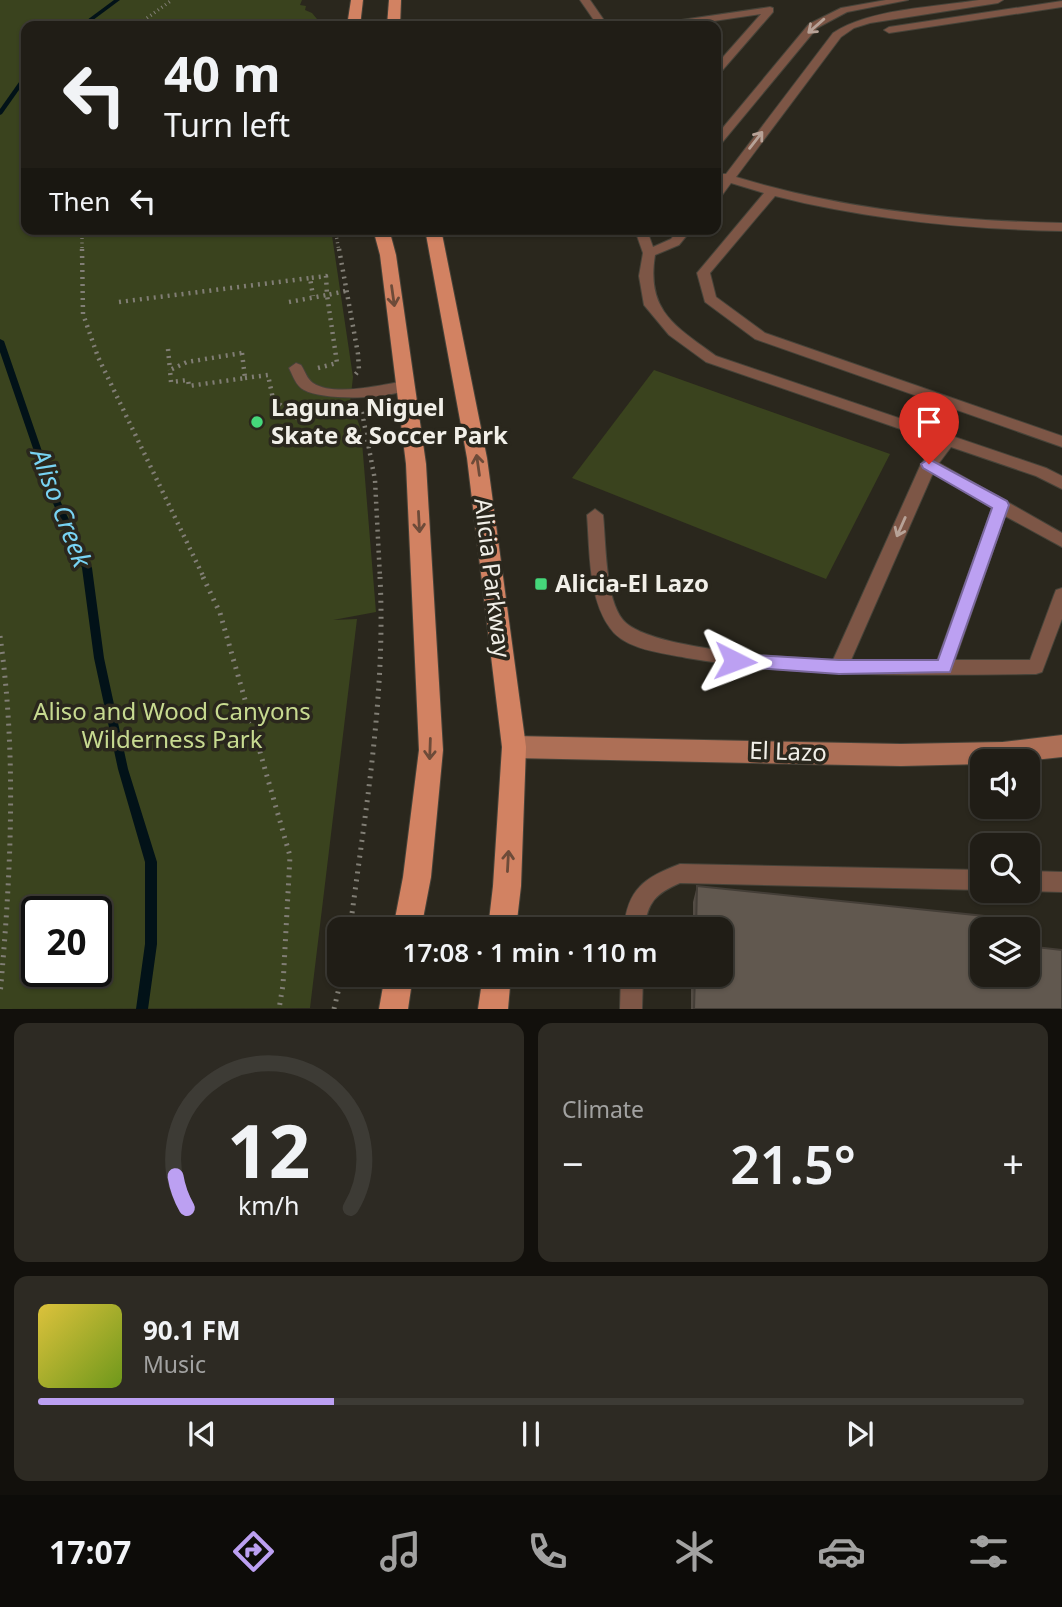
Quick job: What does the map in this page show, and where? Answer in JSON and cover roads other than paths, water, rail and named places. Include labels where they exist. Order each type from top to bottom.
[{"type":"main road","points":[[355,21],[357,0]]},
{"type":"main road","points":[[394,21],[395,0]]},
{"type":"main road","points":[[382,235],[416,464],[431,750],[417,877],[409,917]]},
{"type":"main road","name":"Alicia Parkway","points":[[434,235],[477,458],[514,747],[503,917]]},
{"type":"main road","points":[[393,1009],[397,987]]},
{"type":"main road","points":[[493,1009],[496,987]]},
{"type":"street","name":"El Lazo","points":[[514,747],[901,755],[1003,753],[1062,746]]},
{"type":"lane","points":[[585,0],[600,21]]},
{"type":"lane","points":[[721,137],[813,26],[844,10],[903,0]]},
{"type":"lane","points":[[998,0],[877,18],[850,26],[837,35],[721,177],[772,191],[889,215],[988,226],[1062,227]]},
{"type":"lane","points":[[889,30],[1062,4]]},
{"type":"lane","points":[[690,21],[770,10],[721,65]]},
{"type":"lane","points":[[715,21],[720,16]]},
{"type":"lane","points":[[772,191],[703,273],[710,299],[760,337],[1062,442]]},
{"type":"lane","points":[[643,235],[649,253],[645,276],[652,305],[674,332],[712,359],[1041,472],[1062,483]]},
{"type":"lane","points":[[649,253],[676,242],[681,235]]},
{"type":"lane","points":[[296,368],[304,385],[318,391],[350,385],[405,386]]},
{"type":"lane","points":[[839,667],[929,464],[948,440]]},
{"type":"lane","points":[[929,464],[1062,540]]},
{"type":"lane","points":[[944,667],[1001,505]]},
{"type":"lane","points":[[595,515],[604,592],[611,615],[623,632],[665,646],[735,661],[839,667],[1036,667],[1062,595]]},
{"type":"lane","points":[[635,917],[644,893],[657,882],[680,873],[970,880]]},
{"type":"lane","points":[[1040,881],[1062,882]]},
{"type":"lane","points":[[631,1009],[632,987]]},
{"type":"waterway","name":"Aliso Creek","points":[[89,21],[117,0]]},
{"type":"waterway","name":"Aliso Creek","points":[[0,113],[21,83]]},
{"type":"waterway","name":"Aliso Creek","points":[[0,341],[52,492],[87,568],[99,658],[123,769],[151,862],[151,944],[142,1009]]},
{"type":"place","name":"Laguna Niguel Skate & Soccer Park","points":[[257,422]]},
{"type":"place","name":"Alicia-El Lazo","points":[[541,584]]},
{"type":"park label","name":"Aliso and Wood Canyons Wilderness Park","points":[[172,726]]}]
